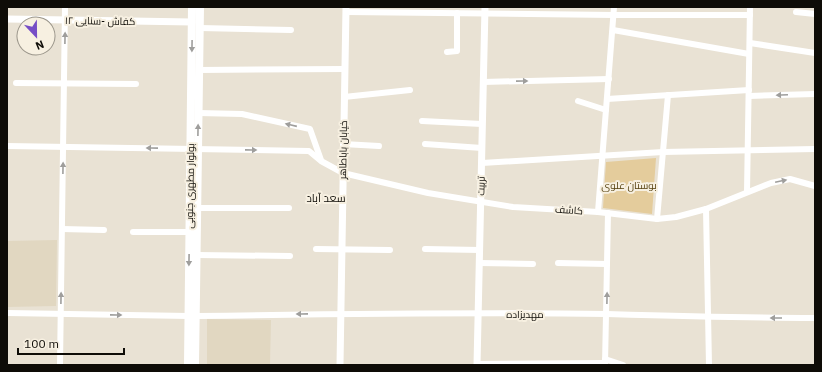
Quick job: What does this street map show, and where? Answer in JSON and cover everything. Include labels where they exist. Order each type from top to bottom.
[{"type":"main road","name":"بولوار مطهری جنوبی","points":[[188,365],[197,255],[192,7]]},
{"type":"main road","name":"بولوار مطهری جنوبی","points":[[195,365],[190,232],[194,149],[198,113],[200,7]]},
{"type":"street","points":[[60,365],[65,7]]},
{"type":"street","points":[[598,212],[614,7]]},
{"type":"street","points":[[747,192],[750,7]]},
{"type":"street","points":[[346,9],[457,13],[485,10],[614,15],[750,15]]},
{"type":"street","name":"خیابان باباطاهر","points":[[340,365],[346,9]]},
{"type":"street","name":"تربیت","points":[[477,364],[485,10]]},
{"type":"street","points":[[796,12],[815,14]]},
{"type":"street","points":[[447,52],[457,50],[457,13]]},
{"type":"street","name":"کفاش -سنایی ۱۲","points":[[7,19],[192,22]]},
{"type":"street","points":[[200,28],[291,30]]},
{"type":"street","points":[[612,30],[750,54]]},
{"type":"street","points":[[750,43],[815,53]]},
{"type":"street","points":[[199,70],[345,69]]},
{"type":"street","points":[[483,82],[609,79]]},
{"type":"street","points":[[16,83],[136,84]]},
{"type":"street","points":[[344,97],[410,90]]},
{"type":"street","points":[[607,99],[668,95],[749,93],[815,94]]},
{"type":"street","points":[[657,219],[668,95]]},
{"type":"street","points":[[578,101],[606,110]]},
{"type":"street","points":[[198,113],[242,114],[310,129],[321,161]]},
{"type":"street","points":[[422,121],[482,124]]},
{"type":"street","points":[[343,144],[379,146]]},
{"type":"street","points":[[425,144],[482,148]]},
{"type":"street","name":"کاشف","points":[[7,146],[309,151],[321,161],[343,172],[428,193],[513,207],[598,212],[657,219],[676,217],[706,209],[771,183],[790,179],[815,186]]},
{"type":"street","points":[[482,163],[663,152],[815,149]]},
{"type":"street","points":[[197,208],[289,208]]},
{"type":"street","points":[[706,209],[709,365]]},
{"type":"street","points":[[605,362],[608,213]]},
{"type":"street","points":[[62,229],[104,230]]},
{"type":"street","points":[[133,232],[190,232]]},
{"type":"street","points":[[316,249],[390,250]]},
{"type":"street","points":[[425,250],[480,250]]},
{"type":"street","points":[[197,255],[290,256]]},
{"type":"street","points":[[479,263],[533,264]]},
{"type":"street","points":[[558,263],[607,264]]},
{"type":"street","name":"مهدیزاده","points":[[7,313],[192,316],[340,314],[606,314],[709,318],[815,318]]},
{"type":"street","points":[[477,364],[605,362],[623,365]]},
{"type":"shaded area","points":[[57,240],[56,306],[7,307],[7,241]]},
{"type":"shaded area","points":[[207,319],[271,320],[270,364],[207,364]]},
{"type":"green space","name":"بوستان علوی","points":[[656,158],[652,214],[603,208],[606,162]]},
{"type":"district","name":"سعد آباد","points":[[326,198]]}]
